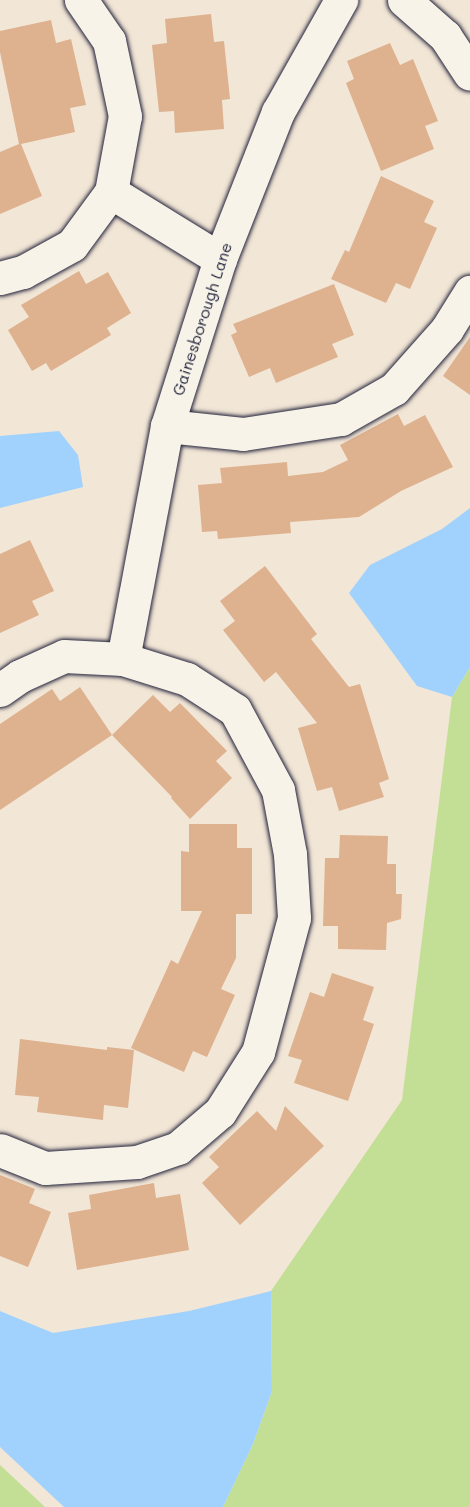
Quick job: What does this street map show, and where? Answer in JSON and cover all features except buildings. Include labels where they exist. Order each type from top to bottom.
[{"type":"street","points":[[0,278],[23,272],[72,245],[111,192],[125,116],[109,41],[81,0]]},
{"type":"street","name":"Gainesborough Lane","points":[[123,659],[167,426],[220,259],[278,112],[340,0]]},
{"type":"street","points":[[404,0],[445,36],[470,74]]},
{"type":"street","points":[[111,192],[220,259]]},
{"type":"street","points":[[167,426],[243,434],[341,419],[394,389],[447,329],[470,292]]},
{"type":"street","points":[[0,690],[20,676],[64,656],[123,659],[187,679],[235,710],[278,790],[290,854],[294,918],[258,1052],[220,1112],[178,1148],[137,1162],[45,1168],[0,1150]]},
{"type":"green space","points":[[470,667],[470,1507],[223,1507],[253,1444],[272,1391],[271,1291],[402,1100],[452,697]]},
{"type":"green space","points":[[0,1465],[45,1507],[0,1507]]},
{"type":"water","points":[[59,431],[78,455],[83,487],[0,508],[0,436]]},
{"type":"water","points":[[470,508],[470,667],[452,697],[417,686],[349,593],[370,565],[442,529]]},
{"type":"water","points":[[271,1291],[272,1391],[253,1444],[223,1507],[64,1507],[0,1447],[0,1311],[53,1333],[189,1311]]}]
